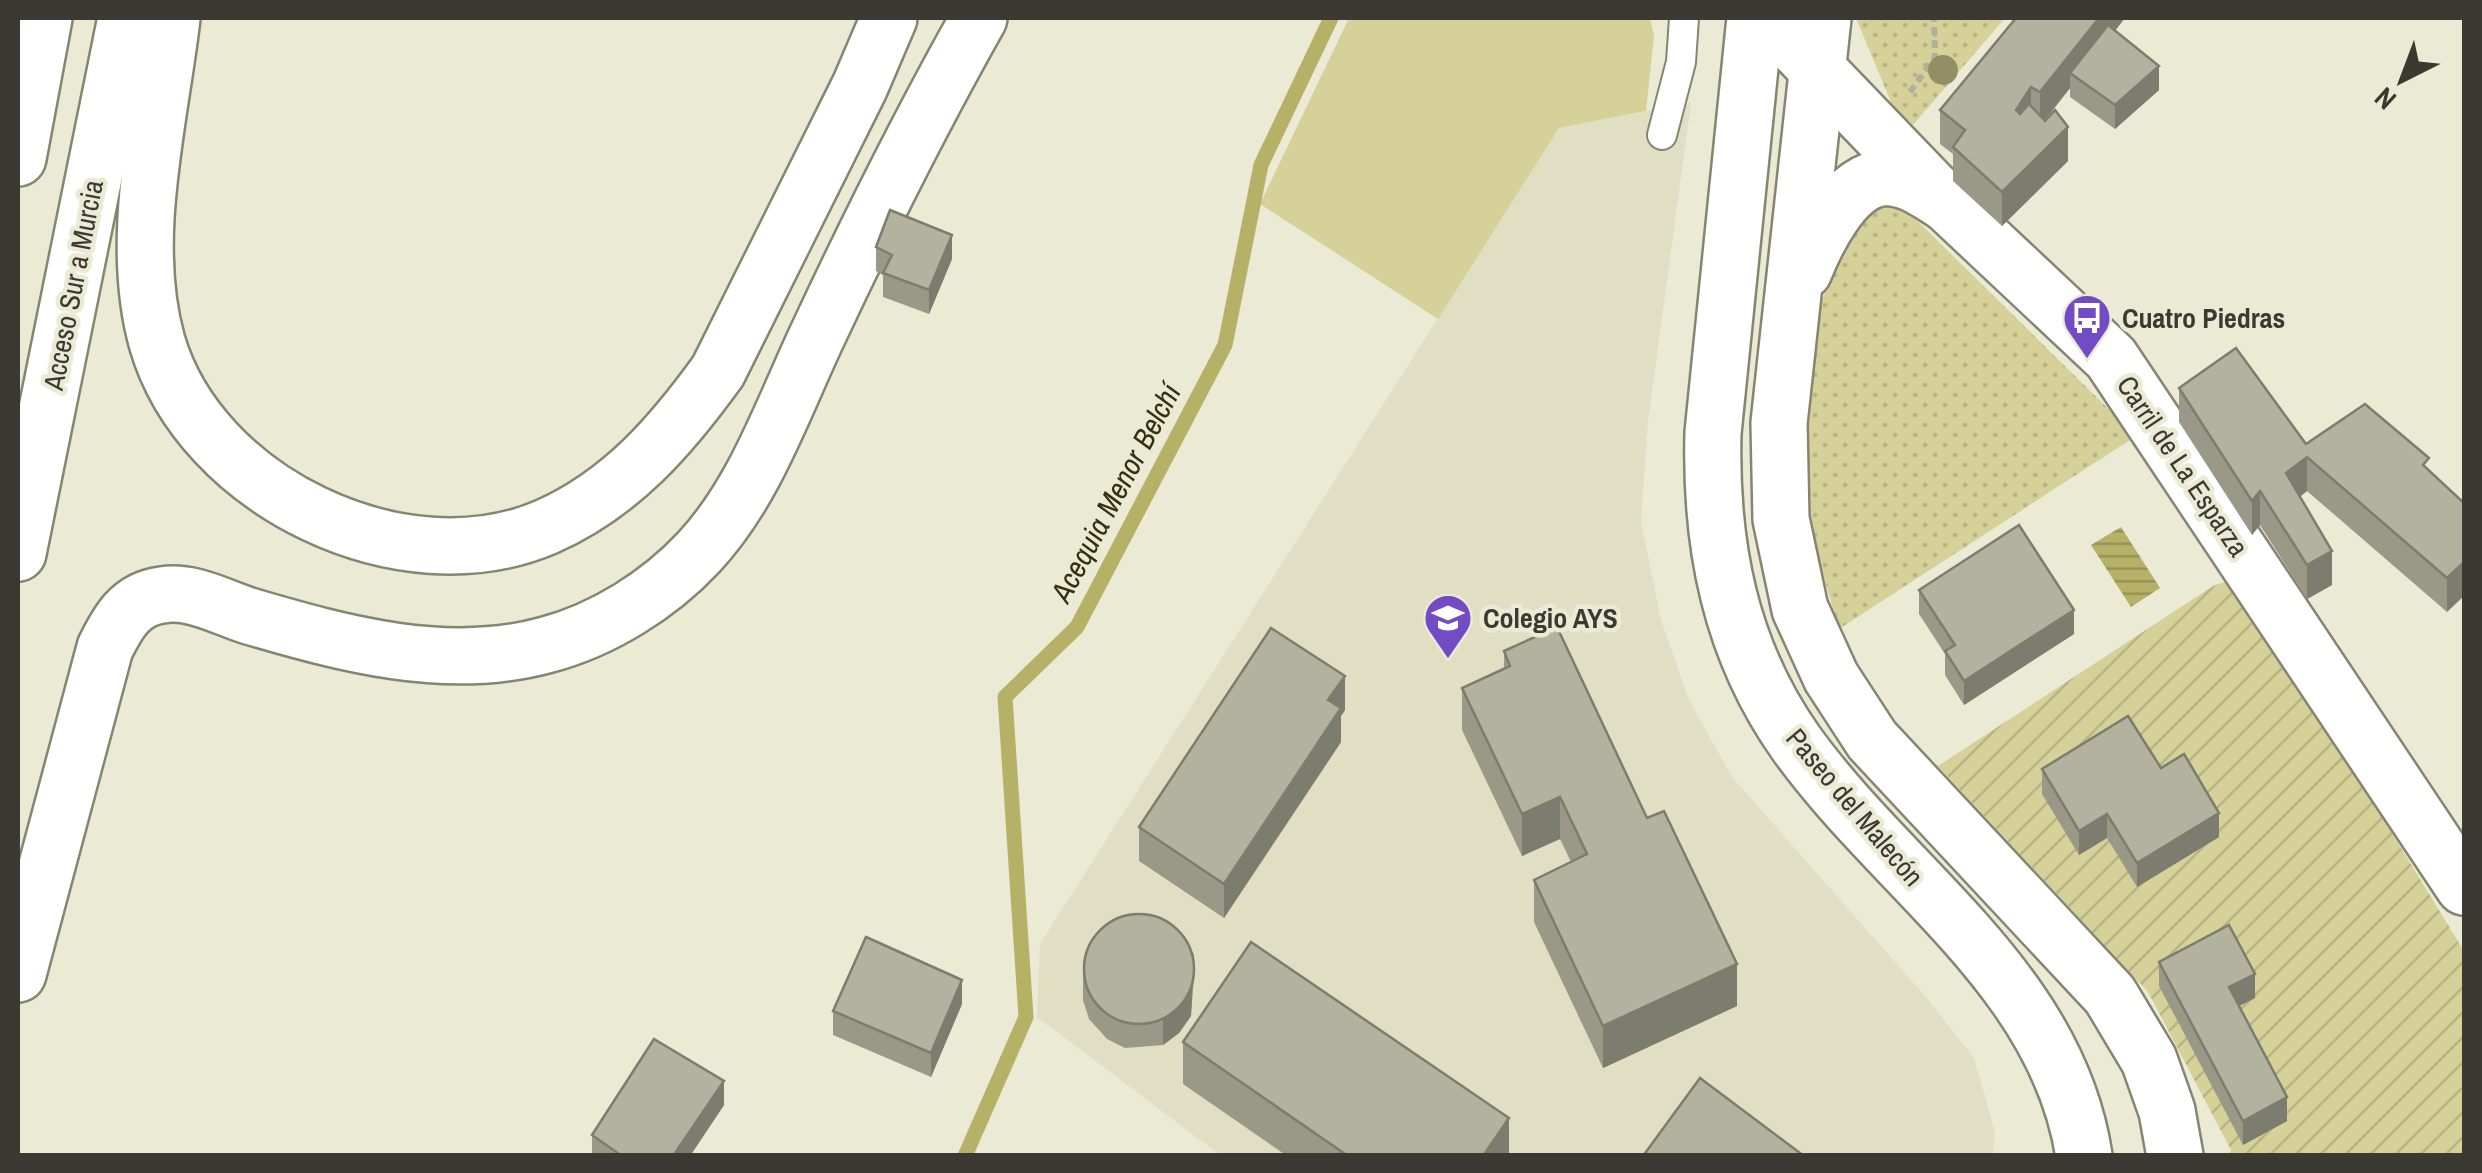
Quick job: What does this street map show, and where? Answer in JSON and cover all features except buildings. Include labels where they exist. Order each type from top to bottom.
[{"type":"main road","points":[[18,158],[44,18]]},
{"type":"main road","name":"Acceso Sur a Murcia","points":[[18,553],[126,18]]},
{"type":"main road","points":[[172,18],[149,194],[146,285],[157,342],[175,388],[203,429],[235,461],[315,517],[405,542],[458,542],[542,528],[591,504],[638,468],[688,412],[718,371],[890,18]]},
{"type":"main road","points":[[18,974],[105,648],[121,617],[138,601],[164,594],[197,597],[248,615],[384,650],[475,658],[547,645],[599,623],[679,572],[738,504],[857,251],[978,18]]},
{"type":"main road","points":[[1824,18],[1846,102],[1791,312],[1779,422],[1780,503],[1789,565],[1815,647],[1872,740],[2110,994],[2149,1060],[2168,1111],[2175,1156]]},
{"type":"main road","name":"Carril de La Esparza","points":[[1758,33],[1846,102],[1946,204],[2111,358],[2464,887]]},
{"type":"main road","name":"Paseo del Malecón","points":[[1758,33],[1712,467],[1720,563],[1736,628],[1770,702],[1795,742],[1996,969],[2038,1026],[2073,1100],[2084,1156]]},
{"type":"main road","points":[[1791,312],[1814,246],[1843,206],[1867,183],[1879,178],[1904,181],[1946,204]]},
{"type":"lane","points":[[1662,135],[1681,62],[1684,18]]},
{"type":"path","points":[[1846,102],[1893,124],[1936,57],[1934,18]]},
{"type":"shaded area","points":[[1349,18],[1650,18],[1654,36],[1646,111],[1559,128],[1438,319],[1260,204]]},
{"type":"shaded area","points":[[1856,18],[2005,18],[1913,125],[1893,107]]},
{"type":"shaded area","name":"Colegio AYS","points":[[1691,103],[1648,422],[1641,522],[1661,620],[1689,700],[1732,777],[1925,996],[1974,1058],[1995,1132],[1993,1155],[1220,1155],[1037,1017],[1040,944],[1559,128]]},
{"type":"shaded area","points":[[1884,188],[2136,436],[1839,629],[1820,564],[1799,455],[1811,337],[1833,266]]},
{"type":"shaded area","points":[[2121,527],[2160,588],[2131,607],[2091,545]]},
{"type":"shaded area","points":[[2236,578],[2464,951],[2464,1155],[2229,1155],[2231,1150],[2148,992],[1938,766],[2213,586]]},
{"type":"waterway","name":"Acequia Menor Belchí","points":[[965,1156],[1026,1017],[1005,697],[1077,627],[1225,345],[1261,165],[1331,18]]},
{"type":"place","name":"Cuatro Piedras","points":[[2087,360]]},
{"type":"place","name":"Colegio AYS","points":[[1448,660]]}]
